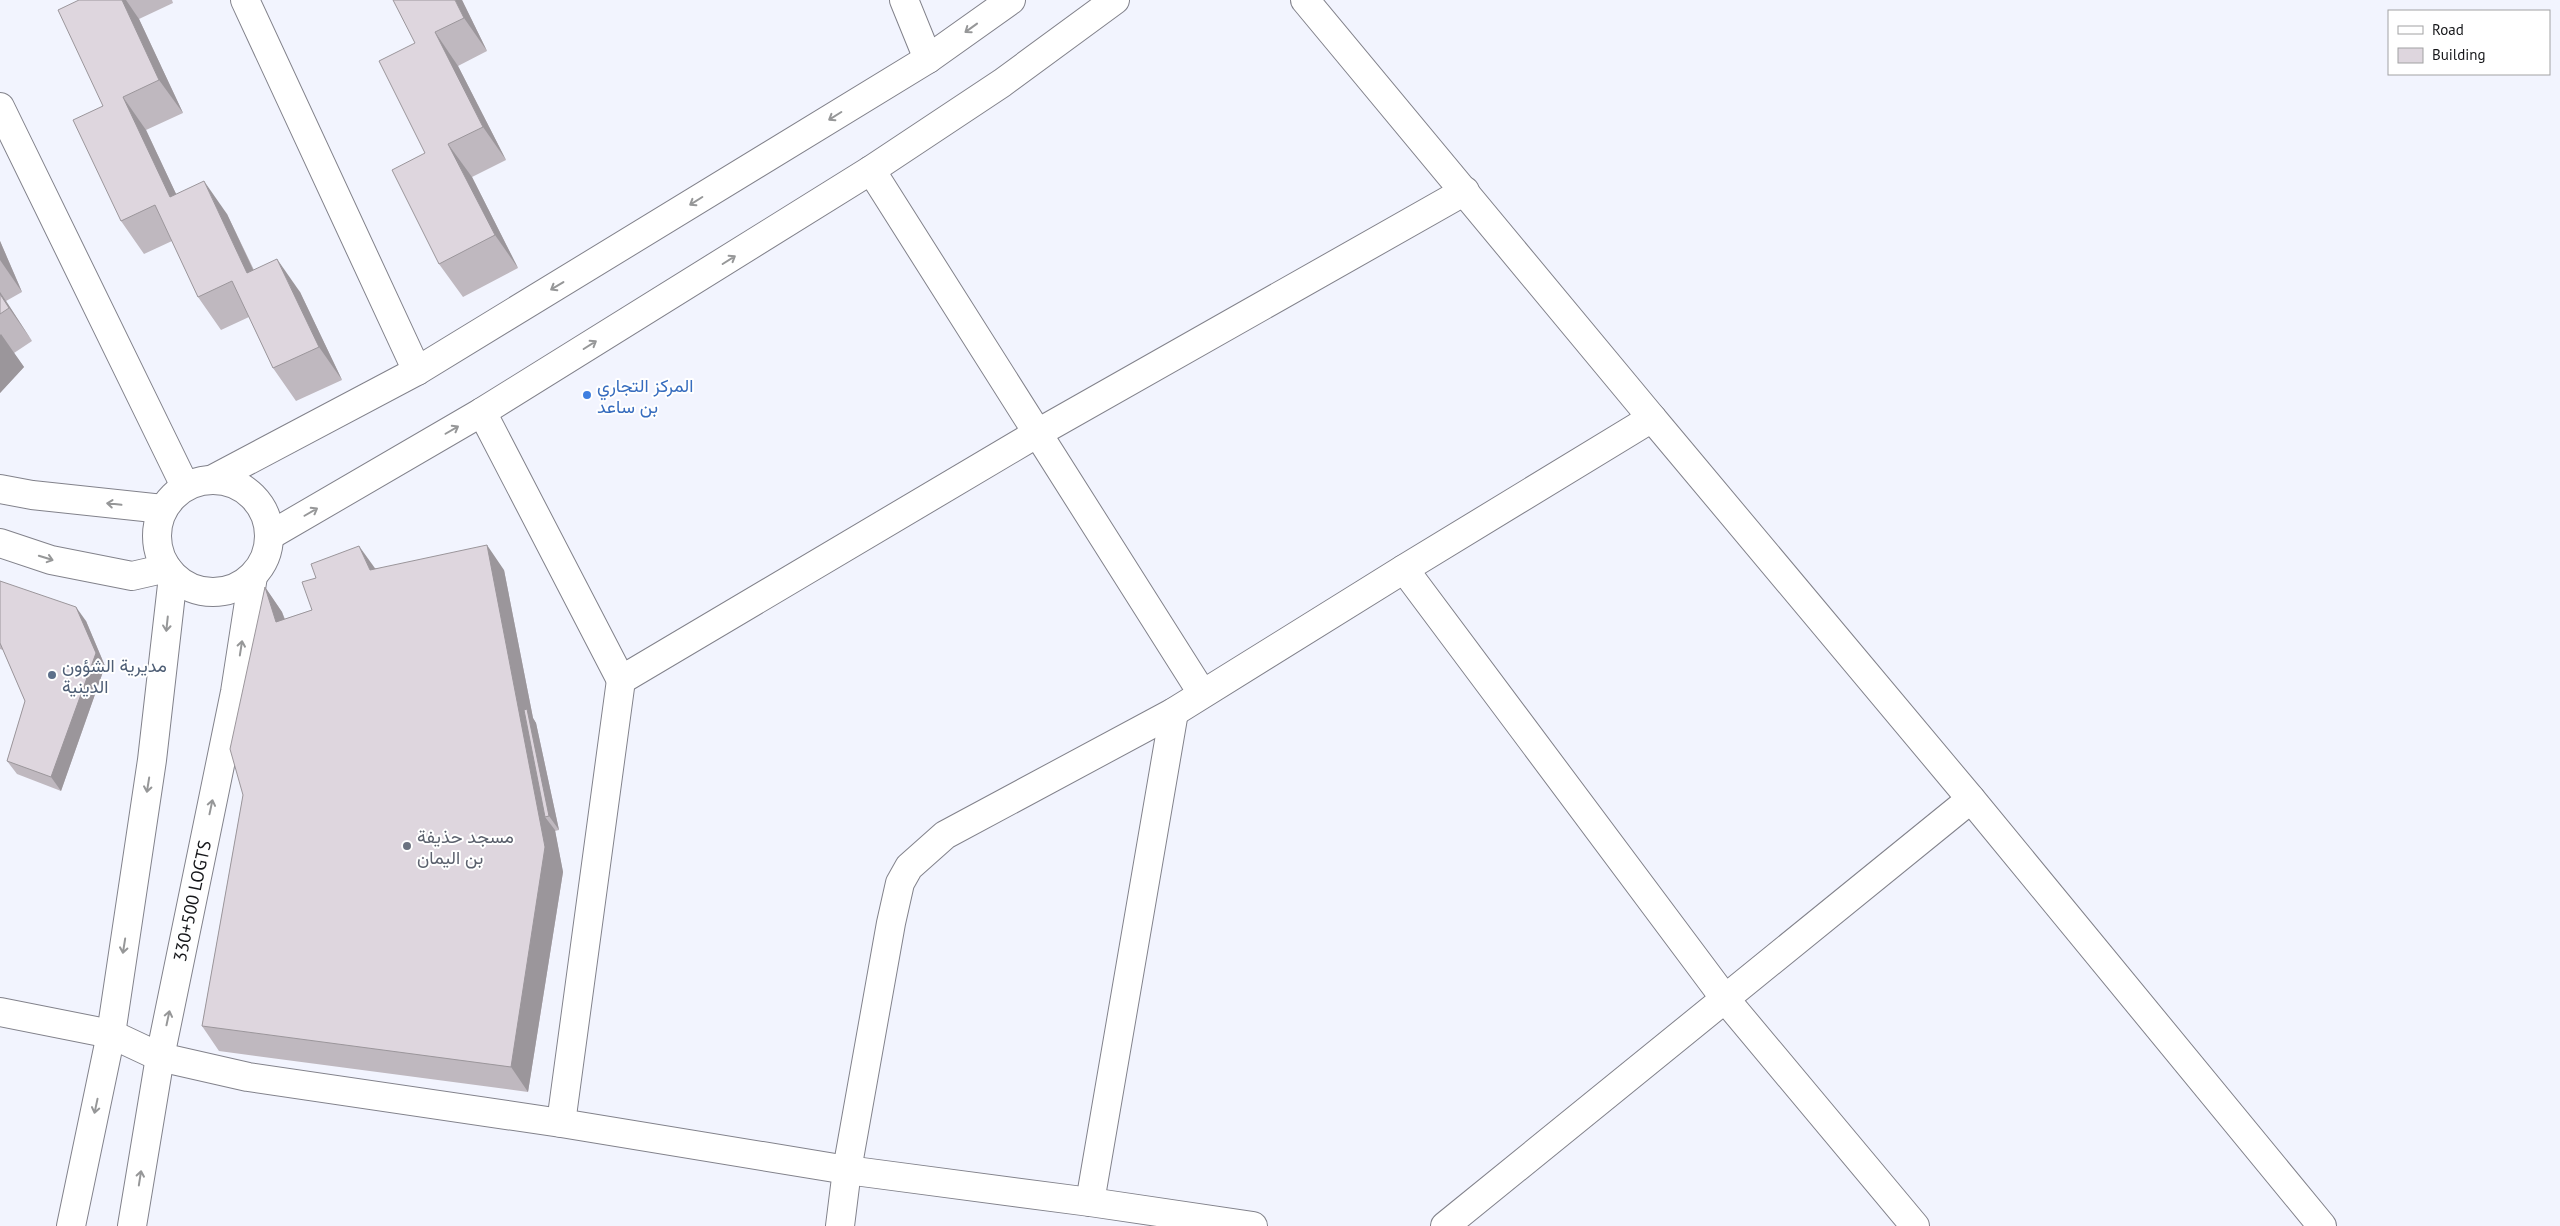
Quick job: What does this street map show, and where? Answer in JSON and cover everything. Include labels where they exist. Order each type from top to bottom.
[{"type":"street","points":[[245,0],[417,371]]},
{"type":"street","points":[[904,0],[928,59]]},
{"type":"street","points":[[213,479],[231,482],[246,491],[258,504],[267,519],[269,536],[267,551],[261,565],[252,576],[238,587],[221,592],[204,592],[187,586],[170,572],[162,561],[157,544],[157,526],[162,510],[173,495],[185,486],[213,479],[417,371],[928,59],[1011,0]]},
{"type":"street","points":[[269,536],[482,412],[871,170],[1002,83],[1115,0]]},
{"type":"street","points":[[1305,0],[1971,799],[2322,1226]]},
{"type":"street","points":[[0,107],[185,486]]},
{"type":"street","points":[[871,170],[1036,434],[1202,693]]},
{"type":"street","points":[[621,680],[1036,434],[1465,191]]},
{"type":"street","points":[[482,412],[621,680],[561,1123]]},
{"type":"street","points":[[840,1226],[847,1170],[891,923],[900,883],[909,868],[945,835],[1174,712],[1202,693],[1652,418]]},
{"type":"street","points":[[0,489],[32,496],[162,510]]},
{"type":"street","points":[[0,543],[51,560],[132,576],[170,572]]},
{"type":"street","points":[[1404,569],[1726,1000],[1915,1226]]},
{"type":"street","points":[[71,1226],[111,1034],[152,760],[170,572]]},
{"type":"street","name":"330+500 LOGTS","points":[[132,1226],[160,1056],[234,692],[252,576]]},
{"type":"street","points":[[1090,1202],[1174,712]]},
{"type":"street","points":[[1445,1226],[1726,1000],[1971,799]]},
{"type":"street","points":[[0,1012],[111,1034],[160,1056],[248,1077],[561,1123],[847,1170],[1090,1202],[1120,1216],[1253,1226]]},
{"type":"building","points":[[79,0],[122,0],[159,80],[123,97],[170,197],[204,181],[247,273],[277,259],[319,347],[273,368],[232,281],[198,297],[155,205],[121,221],[73,120],[103,106],[58,10]]},
{"type":"building","points":[[393,0],[455,0],[464,18],[435,32],[483,127],[448,144],[495,235],[439,264],[392,170],[425,153],[379,61],[415,43]]},
{"type":"building","points":[[0,294],[9,308],[0,314]]},
{"type":"building","name":"مسجد حذيفة بن اليمان","points":[[487,545],[545,847],[511,1067],[202,1026],[243,795],[230,749],[265,587],[276,622],[312,610],[302,582],[316,578],[311,564],[359,546],[370,570]]},
{"type":"building","points":[[0,581],[76,607],[96,653],[51,777],[7,761],[25,701],[0,643]]},
{"type":"building","points":[[527,709],[549,816],[545,817],[524,710]]},
{"type":"place","name":"المركز التجاري بن ساعد","points":[[587,395]]},
{"type":"place","name":"مديرية الشؤون الدينية","points":[[52,675]]},
{"type":"place","name":"مسجد حذيفة بن اليمان","points":[[407,846]]}]
